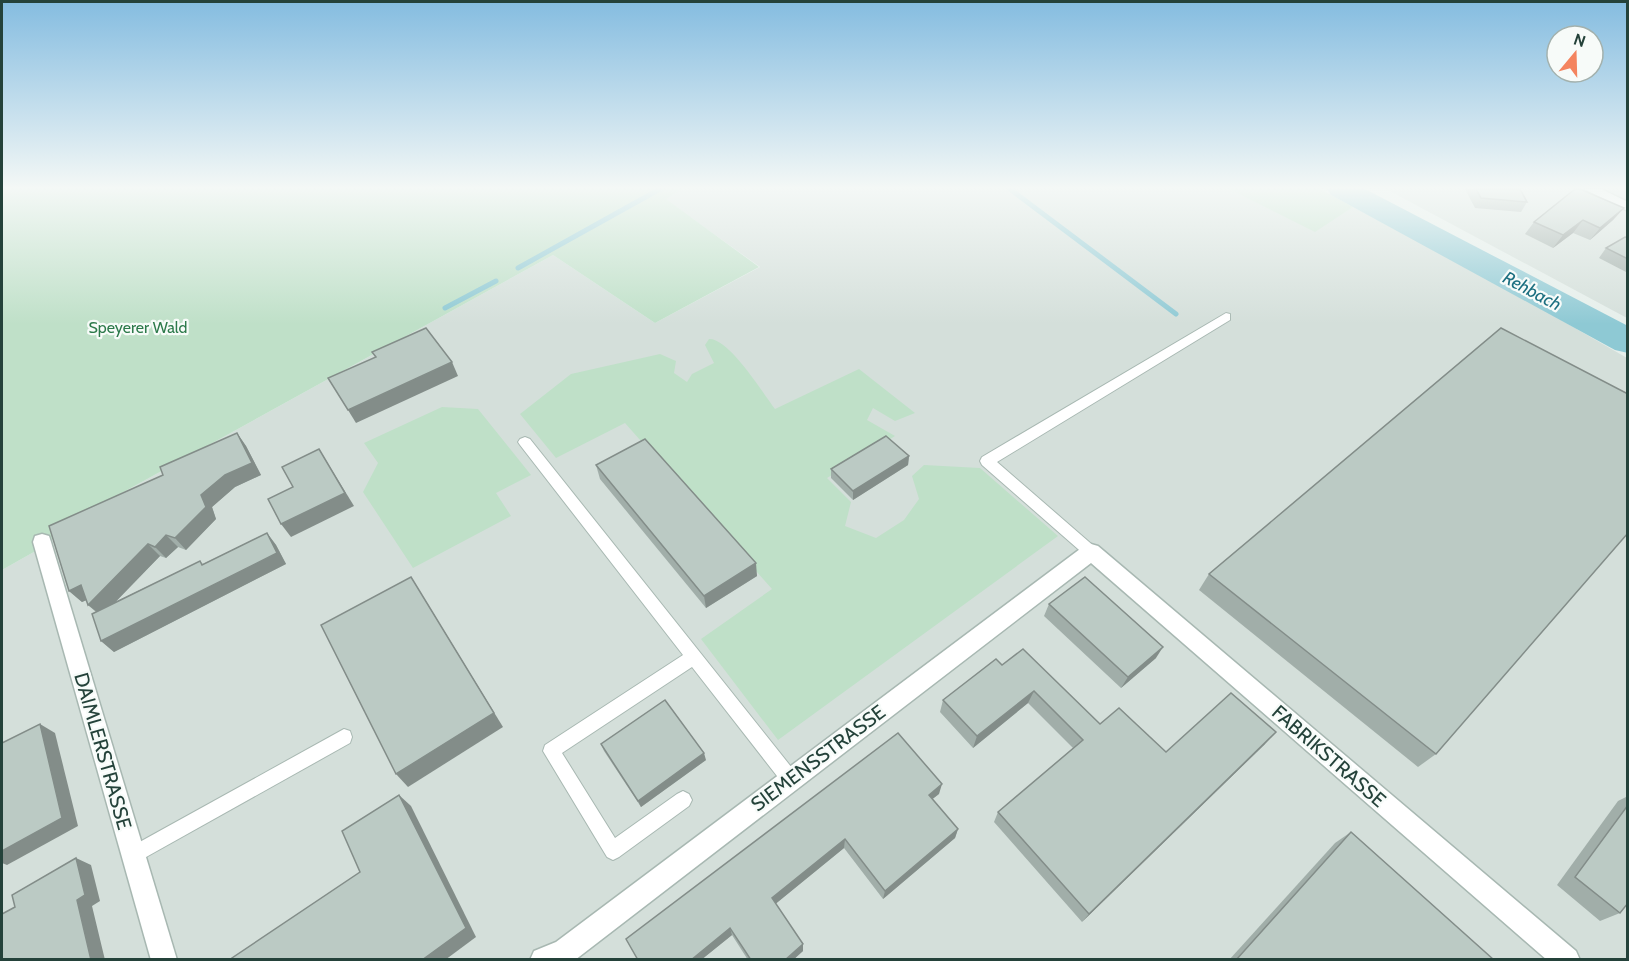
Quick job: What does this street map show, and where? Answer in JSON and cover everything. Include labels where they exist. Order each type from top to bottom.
[{"type":"street","name":"DAIMLERSTRASSE","points":[[42,542],[164,960]]},
{"type":"street","name":"SIEMENSSTRASSE","points":[[559,957],[1091,552]]},
{"type":"street","name":"FABRIKSTRASSE","points":[[1091,552],[1567,960]]},
{"type":"lane","points":[[1091,552],[987,461],[1226,317]]},
{"type":"lane","points":[[525,442],[790,779]]},
{"type":"lane","points":[[683,800],[613,851],[551,751],[694,657]]},
{"type":"lane","points":[[134,855],[344,737]]},
{"type":"shaded area","points":[[714,234],[1404,234],[1481,274],[1627,358],[1627,959],[2,959],[2,570],[48,544],[71,521],[553,255],[655,323],[760,267]]},
{"type":"shaded area","points":[[1470,234],[1627,234],[1627,318]]},
{"type":"green space","name":"Speyerer Wald","points":[[2,234],[714,234],[759,267],[655,323],[553,255],[71,521],[48,544],[2,570]]},
{"type":"green space","points":[[709,339],[717,341],[735,356],[775,409],[859,369],[915,413],[895,421],[873,408],[867,420],[895,436],[827,478],[851,502],[845,526],[876,538],[904,520],[919,499],[912,476],[924,465],[980,468],[1058,536],[778,740],[701,639],[772,589],[625,423],[556,458],[520,414],[571,374],[660,354],[676,361],[674,373],[687,382],[692,374],[714,363],[705,345]]},
{"type":"green space","points":[[442,407],[478,409],[531,475],[496,493],[511,516],[413,568],[363,492],[378,463],[364,443]]},
{"type":"building","points":[[1625,237],[1628,238],[1628,259],[1606,248]]},
{"type":"building","points":[[426,328],[452,362],[348,410],[328,378],[376,357],[372,352]]},
{"type":"building","points":[[1501,328],[1628,394],[1628,533],[1436,754],[1209,574]]},
{"type":"building","points":[[237,433],[252,463],[225,475],[201,495],[206,507],[175,538],[166,535],[155,547],[148,544],[88,605],[81,585],[69,591],[49,526],[163,475],[160,467]]},
{"type":"building","points":[[886,436],[909,456],[853,491],[831,469]]},
{"type":"building","points":[[645,439],[756,563],[704,596],[596,465]]},
{"type":"building","points":[[319,449],[345,493],[281,524],[268,499],[293,487],[282,467]]},
{"type":"building","points":[[267,533],[277,553],[101,641],[92,614],[200,561],[202,565]]},
{"type":"building","points":[[411,577],[494,713],[396,774],[321,625]]},
{"type":"building","points":[[1085,577],[1163,647],[1128,677],[1049,604]]},
{"type":"building","points":[[1023,649],[1100,724],[1119,708],[1166,752],[1231,693],[1276,732],[1089,914],[998,812],[1083,740],[1034,691],[977,736],[943,700],[996,659],[1002,665]]},
{"type":"building","points":[[665,700],[704,753],[638,801],[601,744]]},
{"type":"building","points":[[40,724],[62,818],[2,851],[2,743]]},
{"type":"building","points":[[898,733],[942,784],[929,795],[958,829],[885,891],[845,839],[772,898],[803,944],[785,960],[751,960],[730,928],[691,960],[638,960],[626,939]]},
{"type":"building","points":[[399,795],[466,928],[422,960],[229,960],[360,872],[342,831]]},
{"type":"building","points":[[1628,805],[1628,903],[1620,913],[1575,877]]},
{"type":"building","points":[[1351,832],[1494,960],[1236,960]]},
{"type":"building","points":[[76,858],[85,895],[77,900],[91,960],[2,960],[2,914],[15,907],[12,895]]},
{"type":"waterway","points":[[518,268],[579,234]]},
{"type":"waterway","points":[[1070,234],[1176,314]]},
{"type":"waterway","name":"Rehbach","points":[[1426,234],[1628,341]]},
{"type":"waterway","points":[[445,308],[496,281]]}]
